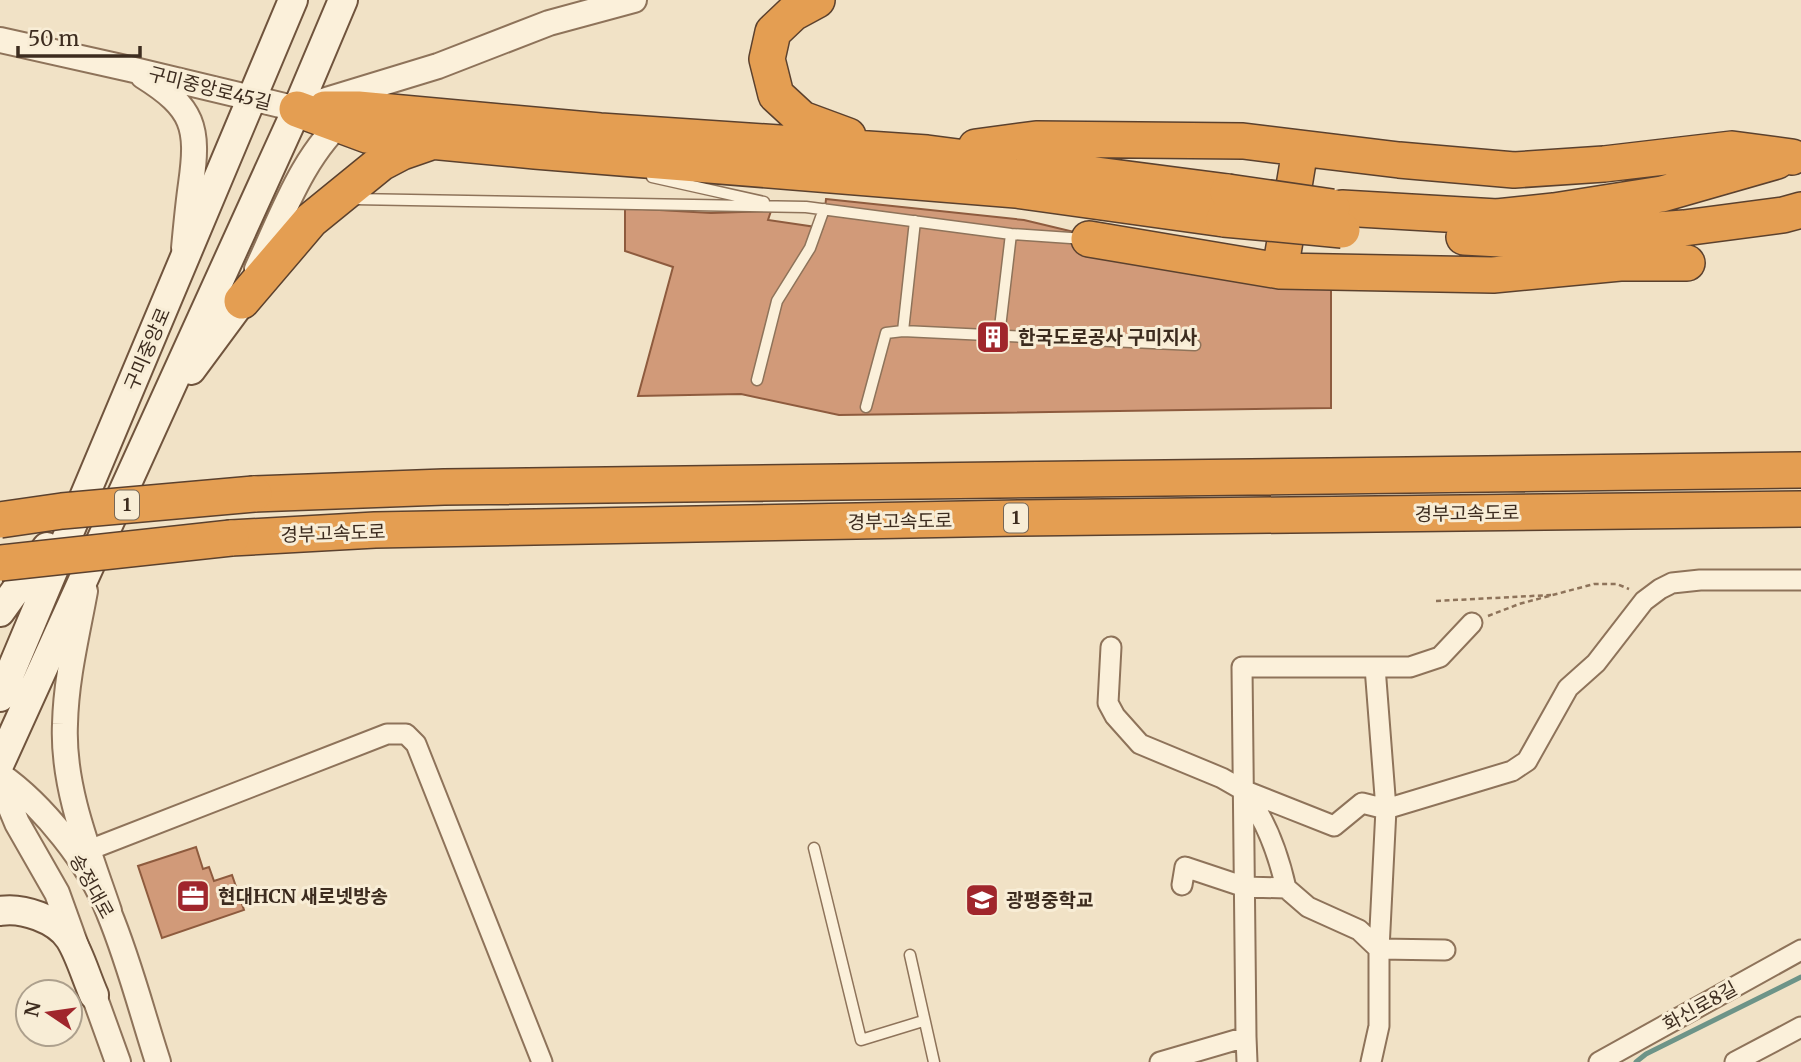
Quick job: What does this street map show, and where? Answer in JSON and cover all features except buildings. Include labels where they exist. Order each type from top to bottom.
[{"type":"highway","points":[[817,0],[793,13],[773,32],[767,59],[776,95],[802,119],[884,150]]},
{"type":"highway","points":[[296,110],[348,117],[927,153],[1226,205]]},
{"type":"highway","points":[[348,117],[367,135],[535,151],[1226,205],[1518,240],[1712,226],[1801,210]]},
{"type":"highway","points":[[927,153],[1037,139],[1243,141],[1300,150],[1514,170],[1604,164],[1732,149],[1796,156]]},
{"type":"highway","points":[[242,301],[311,220],[381,163],[432,141]]},
{"type":"highway","points":[[1280,271],[1300,150]]},
{"type":"highway","points":[[1342,219],[1497,217],[1554,211],[1662,194],[1796,156]]},
{"type":"highway","points":[[1089,239],[1280,271],[1493,275],[1620,263],[1687,263]]},
{"type":"highway","name":"경부고속도로","points":[[0,520],[62,511],[254,494],[444,487],[1801,470]]},
{"type":"highway","name":"경부고속도로","points":[[0,563],[231,538],[375,530],[1801,509]]},
{"type":"main road","name":"구미중앙로","points":[[0,697],[293,0]]},
{"type":"main road","name":"구미중앙로","points":[[0,763],[296,110],[343,0]]},
{"type":"main road","points":[[156,418],[242,301]]},
{"type":"main road","points":[[0,612],[85,494]]},
{"type":"main road","points":[[0,911],[11,909],[32,914],[52,923],[69,937],[94,995]]},
{"type":"street","points":[[296,110],[438,66],[549,23],[634,0]]},
{"type":"street","name":"구미중앙로45길","points":[[0,40],[296,110]]},
{"type":"street","points":[[242,301],[297,184],[320,142],[376,97],[438,66]]},
{"type":"street","points":[[130,69],[178,103],[194,132],[195,158],[182,264]]},
{"type":"street","points":[[91,562],[64,726],[75,804],[109,911]]},
{"type":"street","points":[[1111,647],[1108,703],[1115,716],[1139,744],[1334,826],[1362,803],[1385,809],[1512,771],[1527,761],[1568,688],[1596,663],[1644,601],[1672,583],[1700,580],[1801,580]]},
{"type":"street","points":[[1247,1062],[1242,667],[1410,667],[1440,657],[1472,623]]},
{"type":"street","points":[[1375,667],[1385,809],[1379,949],[1381,1004],[1377,1059]]},
{"type":"street","points":[[89,850],[387,734],[406,734],[416,744],[542,1062]]},
{"type":"street","name":"송정대로","points":[[0,775],[31,800],[49,820],[88,873],[109,911],[158,1062]]},
{"type":"street","name":"송정대로","points":[[0,782],[17,823],[57,893],[118,1062]]},
{"type":"street","points":[[1243,790],[1258,808],[1281,866],[1286,888],[1308,907],[1359,930],[1379,949],[1444,950]]},
{"type":"street","points":[[1182,885],[1185,867],[1245,887],[1286,888]]},
{"type":"street","name":"화신로8길","points":[[1599,1062],[1801,950]]},
{"type":"street","points":[[1735,1062],[1801,1027]]},
{"type":"street","points":[[1160,1062],[1246,1037]]},
{"type":"lane","points":[[535,151],[612,168]]},
{"type":"lane","points":[[638,174],[781,206]]},
{"type":"lane","points":[[338,198],[806,207],[1011,234],[1089,239]]},
{"type":"lane","points":[[757,380],[777,301],[810,248],[824,209]]},
{"type":"lane","points":[[904,331],[915,221]]},
{"type":"lane","points":[[999,336],[1011,234]]},
{"type":"lane","points":[[866,407],[886,333],[904,331],[1195,345]]},
{"type":"lane","points":[[814,848],[861,1040],[923,1021]]},
{"type":"lane","points":[[910,955],[934,1062]]},
{"type":"path","points":[[1472,623],[1519,604],[1594,584],[1617,584],[1644,601]]},
{"type":"path","points":[[1436,601],[1562,594]]},
{"type":"waterway","points":[[1636,1062],[1646,1054],[1801,977]]},
{"type":"place","name":"한국도로공사 구미지사","points":[[993,337]]},
{"type":"place","name":"현대HCN 새로넷방송","points":[[193,896]]},
{"type":"place","name":"광평중학교","points":[[982,900]]}]
